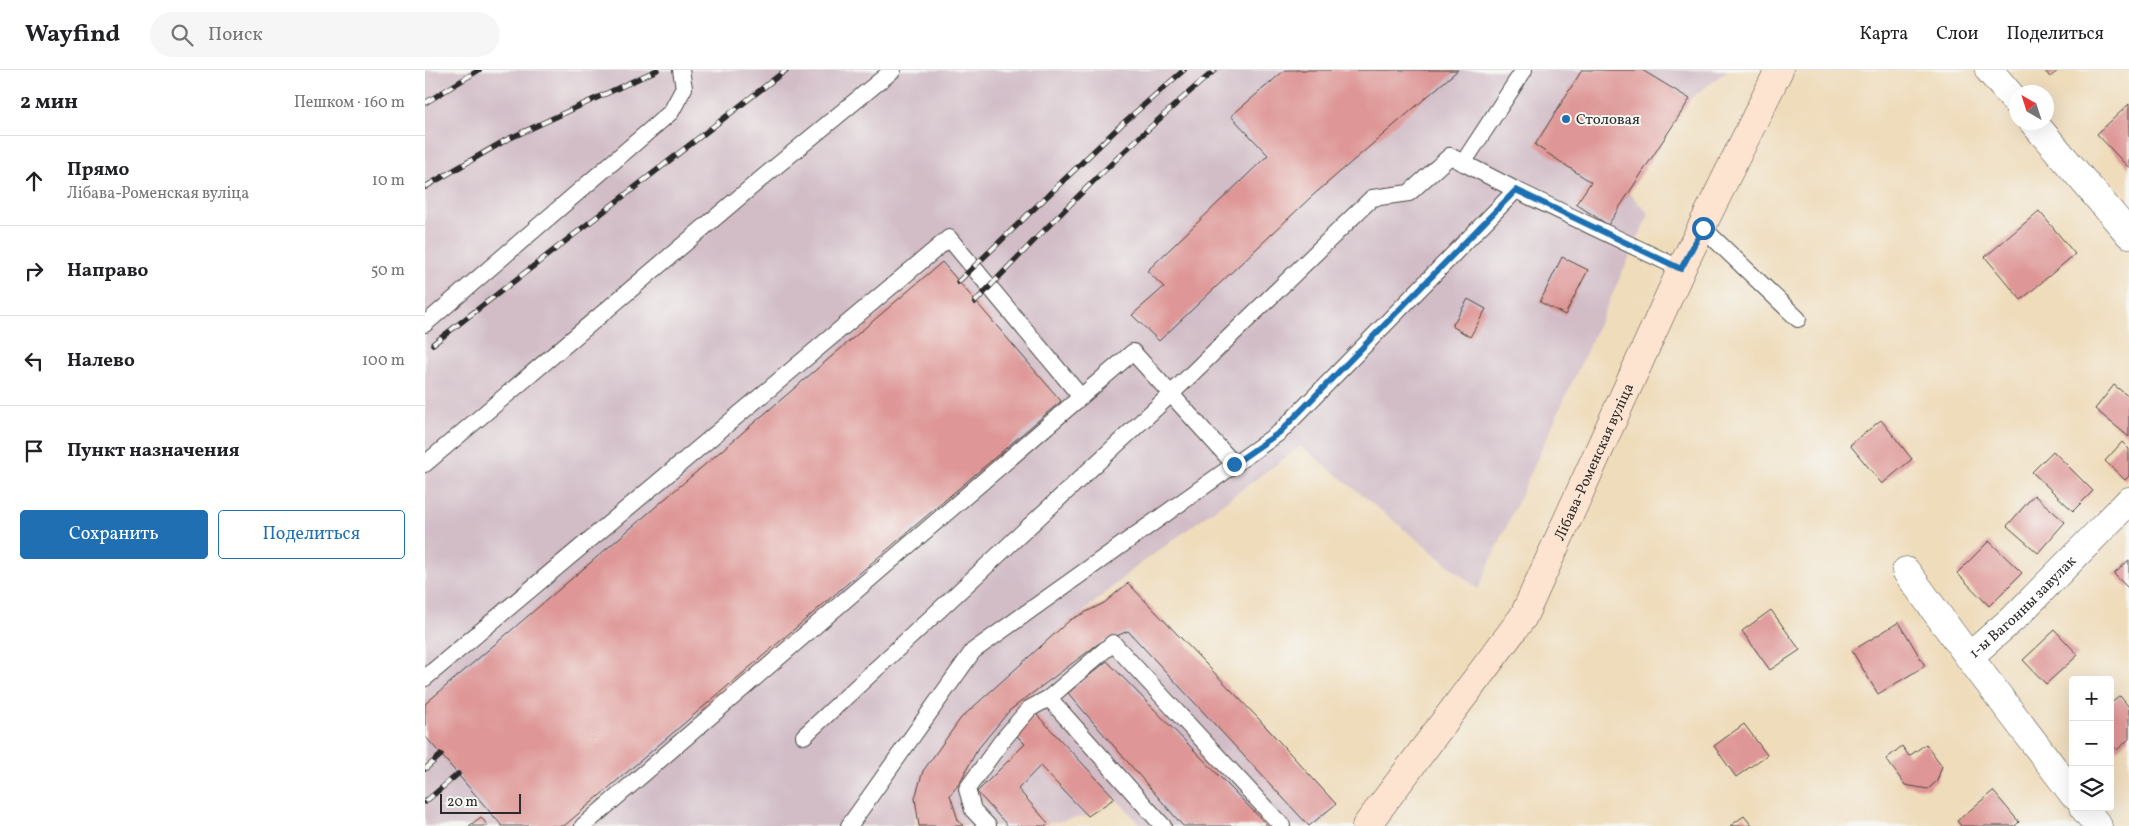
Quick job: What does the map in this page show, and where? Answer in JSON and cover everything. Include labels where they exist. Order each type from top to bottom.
[{"type":"main road","name":"Лібава-Роменская вуліца","points":[[1367,826],[1523,617],[1681,269],[1703,228],[1779,70]]},
{"type":"street","points":[[1989,70],[2009,94]]},
{"type":"street","points":[[2040,130],[2129,234]]},
{"type":"street","name":"1-ы Вагонны завулак","points":[[1906,571],[1969,657],[2019,613],[2129,501]]},
{"type":"street","points":[[1969,657],[2069,789]]},
{"type":"street","points":[[2086,811],[2098,826]]},
{"type":"lane","points":[[425,324],[671,112],[685,88],[681,70]]},
{"type":"lane","points":[[425,464],[762,178],[893,70]]},
{"type":"lane","points":[[1463,164],[1524,70]]},
{"type":"lane","points":[[804,736],[1171,394],[1372,198],[1409,193],[1450,156],[1516,190],[1681,269]]},
{"type":"lane","points":[[849,826],[973,651],[1280,432],[1516,190]]},
{"type":"lane","points":[[1703,228],[1798,319]]},
{"type":"lane","points":[[425,678],[949,238],[1081,397]]},
{"type":"lane","points":[[583,826],[1133,352],[1234,464]]},
{"type":"lane","points":[[989,826],[973,810],[967,788],[1001,742],[1029,709],[1049,698],[1113,644],[1282,826]]},
{"type":"lane","points":[[1049,698],[1163,826]]},
{"type":"shaded area","points":[[425,70],[1728,70],[1690,99],[1629,193],[1649,214],[1478,589],[1301,446],[1131,571],[1081,614],[1104,603],[1128,583],[1256,716],[1336,804],[1320,826],[1142,826],[1115,798],[1088,816],[1048,823],[1045,826],[919,826],[916,805],[915,824],[913,826],[425,826]]},
{"type":"building","points":[[1285,70],[1458,70],[1311,197],[1159,341],[1132,315],[1164,287],[1147,271],[1268,155],[1231,116]]},
{"type":"building","points":[[1582,70],[1642,70],[1690,99],[1608,225],[1576,204],[1591,182],[1535,145]]},
{"type":"building","points":[[2044,70],[2059,70],[2050,77]]},
{"type":"building","points":[[2129,104],[2129,168],[2097,134]]},
{"type":"building","points":[[2039,211],[2075,254],[2021,300],[1985,257]]},
{"type":"building","points":[[1562,257],[1588,270],[1565,315],[1540,302]]},
{"type":"building","points":[[942,262],[1061,401],[564,826],[502,826],[425,736],[425,704]]},
{"type":"building","points":[[1468,299],[1486,309],[1470,337],[1452,326]]},
{"type":"building","points":[[2114,385],[2129,397],[2129,437],[2095,409]]},
{"type":"building","points":[[1881,420],[1912,459],[1882,484],[1850,445]]},
{"type":"building","points":[[2122,442],[2129,449],[2129,476],[2125,480],[2105,461]]},
{"type":"building","points":[[2053,451],[2093,491],[2073,511],[2032,472]]},
{"type":"building","points":[[2034,495],[2065,522],[2038,553],[2007,526]]},
{"type":"building","points":[[1989,541],[2022,573],[1989,606],[1957,573]]},
{"type":"building","points":[[2129,560],[2129,589],[2114,574]]},
{"type":"building","points":[[1128,583],[1256,716],[1336,804],[1309,826],[1128,631],[1098,644],[1010,710],[977,750],[959,784],[950,795],[958,820],[963,826],[919,826],[915,798],[923,771],[961,718],[1070,620],[1104,603]]},
{"type":"building","points":[[1771,610],[1800,650],[1770,670],[1742,631]]},
{"type":"building","points":[[1899,622],[1925,666],[1878,694],[1852,651]]},
{"type":"building","points":[[2055,630],[2078,655],[2046,684],[2023,660]]},
{"type":"building","points":[[1107,661],[1268,826],[1183,826],[1068,693]]},
{"type":"building","points":[[2120,696],[2129,707],[2129,739],[2117,750],[2114,747],[2114,701]]},
{"type":"building","points":[[1036,714],[1115,798],[1088,816],[1040,766],[1018,789],[1048,823],[1045,826],[1008,826],[977,792],[1025,744],[1016,735]]},
{"type":"building","points":[[1744,724],[1767,755],[1736,777],[1714,746]]},
{"type":"building","points":[[1926,744],[1942,766],[1937,781],[1928,789],[1905,785],[1886,759],[1902,746],[1909,756]]},
{"type":"building","points":[[1993,791],[2019,822],[2015,826],[1961,826],[1957,821]]},
{"type":"building","points":[[1744,816],[1752,826],[1730,826]]},
{"type":"building","points":[[481,817],[488,826],[469,826]]},
{"type":"railway","points":[[425,103],[479,70]]},
{"type":"railway","points":[[425,187],[506,140],[657,70]]},
{"type":"railway","points":[[433,344],[786,70]]},
{"type":"railway","points":[[958,282],[1122,124],[1184,70]]},
{"type":"railway","points":[[975,302],[1092,183],[1152,125],[1215,70]]},
{"type":"railway","points":[[425,769],[441,755]]},
{"type":"railway","points":[[425,802],[458,774]]},
{"type":"place","name":"Столовая","points":[[1566,119]]},
{"type":"route","points":[[1234,464],[1280,432],[1516,190],[1681,269],[1703,228]]}]
